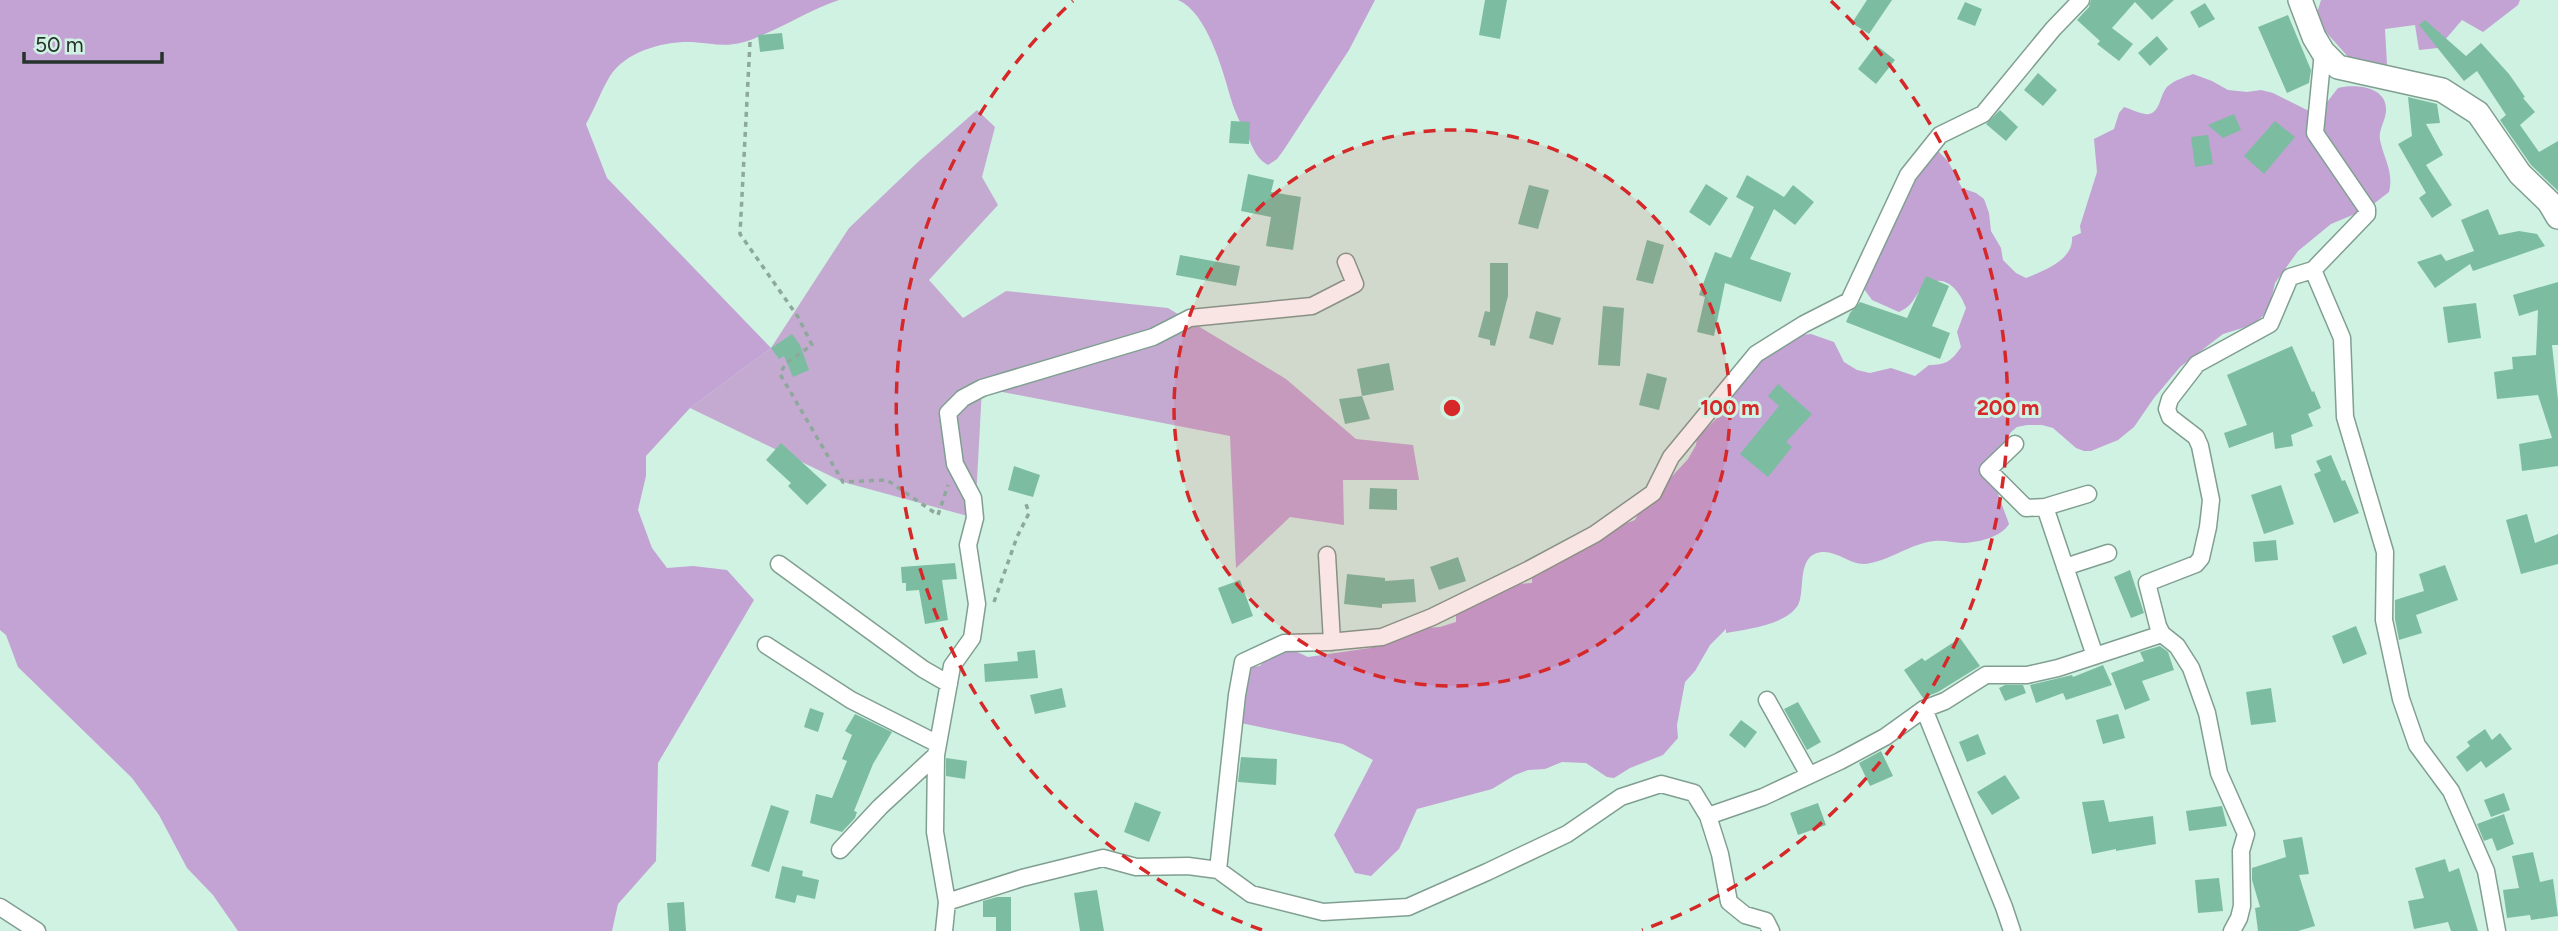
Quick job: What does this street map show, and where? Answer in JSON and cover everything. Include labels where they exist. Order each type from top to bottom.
[{"type":"street","points":[[1218,870],[1243,662],[1284,643],[1382,637],[1432,617],[1595,534],[1653,493],[1671,457],[1756,354],[1804,324],[1850,301],[1908,175],[1940,135],[1983,114],[2053,29],[2081,0]]},
{"type":"street","points":[[2308,6],[2314,37],[2323,52],[2338,67],[2442,90],[2478,114],[2520,174],[2549,202],[2558,217]]},
{"type":"street","points":[[2232,931],[2242,906],[2241,850],[2246,834],[2219,773],[2207,713],[2191,668],[2177,646],[2162,634],[2147,583],[2196,564],[2208,527],[2211,500],[2200,446],[2196,437],[2170,418],[2167,408],[2170,399],[2197,364],[2270,324],[2290,277],[2313,270],[2367,214],[2367,209],[2315,133],[2323,52]]},
{"type":"street","points":[[944,931],[947,902],[935,831],[937,749],[952,666],[972,638],[977,604],[968,545],[975,518],[973,498],[955,464],[948,413],[964,398],[982,388],[1153,337],[1190,318],[1312,306],[1355,284],[1346,262]]},
{"type":"street","points":[[2313,270],[2342,338],[2345,417],[2385,552],[2384,620],[2401,699],[2417,745],[2451,791],[2486,871],[2497,931]]},
{"type":"street","points":[[2015,444],[1988,470],[2026,508],[2045,507],[2088,494]]},
{"type":"street","points":[[2045,507],[2095,656]]},
{"type":"street","points":[[2065,567],[2108,553]]},
{"type":"street","points":[[1327,555],[1332,642]]},
{"type":"street","points":[[779,564],[923,669],[949,684]]},
{"type":"street","points":[[1708,816],[1763,797],[1885,737],[1924,709],[1945,701],[1986,675],[2027,675],[2058,668],[2162,634]]},
{"type":"street","points":[[766,645],[851,700],[937,749]]},
{"type":"street","points":[[1767,700],[1810,775]]},
{"type":"street","points":[[1924,709],[2012,931]]},
{"type":"street","points":[[840,850],[937,749]]},
{"type":"street","points":[[947,902],[1022,878],[1103,858],[1136,867],[1188,866],[1218,870],[1251,894],[1323,912],[1408,907],[1567,834],[1621,797],[1661,784],[1694,793],[1708,816],[1720,854],[1729,902],[1745,915],[1766,921],[1771,931]]},
{"type":"street","points":[[0,907],[37,931]]},
{"type":"path","points":[[750,42],[740,234],[798,317],[812,345],[786,363],[780,374],[844,482],[887,480],[938,515],[955,464]]},
{"type":"path","points":[[992,608],[1017,537],[1029,513],[1026,504]]},
{"type":"shaded area","points":[[0,0],[839,0],[740,43],[722,45],[681,42],[646,49],[617,67],[586,124],[607,178],[771,348],[690,408],[646,456],[646,476],[638,510],[652,548],[667,568],[693,566],[727,570],[754,600],[658,763],[656,861],[618,904],[612,931],[238,931],[213,895],[187,868],[159,815],[132,778],[18,667],[6,635],[0,630]]},
{"type":"shaded area","points":[[1178,0],[1375,0],[1349,50],[1283,151],[1268,165],[1256,154],[1239,119],[1205,29],[1188,7]]},
{"type":"shaded area","points":[[2321,0],[2520,0],[2518,5],[2483,32],[2462,20],[2438,48],[2419,50],[2415,25],[2385,29],[2387,65],[2351,60],[2315,20]]},
{"type":"shaded area","points":[[2193,74],[2228,90],[2261,90],[2273,93],[2317,115],[2338,88],[2352,86],[2375,91],[2384,101],[2386,108],[2380,136],[2389,172],[2389,192],[2367,209],[2331,224],[2298,251],[2275,283],[2269,309],[2262,317],[2252,325],[2223,334],[2180,367],[2134,427],[2118,440],[2091,451],[2084,451],[2076,448],[2053,428],[2042,425],[2017,427],[2011,432],[1998,452],[1994,483],[2009,524],[2006,529],[1974,542],[1926,542],[1873,563],[1854,562],[1824,552],[1809,558],[1803,574],[1800,599],[1792,612],[1765,625],[1726,633],[1726,629],[1710,645],[1695,671],[1685,682],[1677,725],[1678,738],[1663,755],[1630,768],[1614,778],[1607,777],[1586,763],[1562,762],[1545,769],[1528,770],[1515,775],[1492,789],[1417,809],[1399,849],[1371,876],[1355,873],[1334,835],[1373,760],[1343,744],[1241,723],[1247,672],[1251,667],[1260,666],[1279,649],[1295,651],[1308,657],[1370,648],[1423,628],[1456,622],[1456,614],[1516,584],[1532,583],[1532,576],[1616,527],[1635,520],[1639,512],[1688,459],[1697,438],[1717,418],[1757,360],[1800,335],[1811,334],[1834,342],[1844,362],[1857,370],[1870,373],[1891,368],[1915,376],[1929,365],[1947,362],[1961,347],[1957,332],[1966,308],[1953,287],[1946,282],[1933,282],[1925,286],[1908,306],[1899,312],[1872,300],[1864,289],[1915,175],[1937,150],[1948,161],[1962,188],[1984,199],[1991,231],[2001,248],[2003,260],[2016,273],[2026,278],[2056,264],[2068,252],[2072,237],[2081,233],[2080,226],[2097,172],[2094,139],[2114,129],[2124,107],[2142,113],[2154,112],[2168,86]]},
{"type":"shaded area","points":[[977,110],[995,127],[982,177],[998,205],[929,280],[963,318],[1006,291],[1168,308],[1286,379],[1356,439],[1413,445],[1419,480],[1343,480],[1344,525],[1290,517],[1236,568],[1230,436],[982,388],[975,518],[843,482],[690,408],[771,348],[849,228]]},
{"type":"building","points":[[1485,0],[1507,0],[1500,39],[1479,35]]},
{"type":"building","points":[[1867,0],[1892,0],[1869,34],[1852,23]]},
{"type":"building","points":[[2091,0],[2174,0],[2152,20],[2135,2],[2112,28],[2133,44],[2119,61],[2097,44],[2100,41],[2077,20],[2089,7]]},
{"type":"building","points":[[1965,2],[1982,9],[1975,26],[1957,19]]},
{"type":"building","points":[[2205,3],[2215,19],[2199,28],[2190,12]]},
{"type":"building","points":[[2288,15],[2311,70],[2309,83],[2287,93],[2258,27]]},
{"type":"building","points":[[2425,20],[2466,56],[2481,43],[2509,74],[2535,112],[2520,125],[2539,152],[2558,141],[2558,191],[2531,165],[2500,120],[2506,115],[2477,71],[2464,81],[2419,25]]},
{"type":"building","points":[[782,33],[784,49],[760,52],[758,35]]},
{"type":"building","points":[[2157,36],[2168,49],[2150,66],[2138,53]]},
{"type":"building","points":[[1876,45],[1895,60],[1876,84],[1858,69]]},
{"type":"building","points":[[2038,73],[2057,90],[2043,106],[2024,90]]},
{"type":"building","points":[[2408,97],[2437,104],[2440,123],[2426,124],[2443,155],[2426,165],[2452,205],[2432,218],[2419,198],[2426,193],[2398,144],[2412,136]]},
{"type":"building","points":[[2000,110],[2018,127],[2006,141],[1986,124]]},
{"type":"building","points":[[2234,114],[2241,130],[2223,138],[2208,125]]},
{"type":"building","points":[[1231,121],[1250,122],[1249,144],[1229,143]]},
{"type":"building","points":[[2275,121],[2295,137],[2264,174],[2244,156]]},
{"type":"building","points":[[2208,135],[2213,164],[2195,167],[2191,137]]},
{"type":"building","points":[[1248,174],[1274,180],[1271,192],[1301,197],[1293,250],[1266,246],[1271,217],[1241,211]]},
{"type":"building","points":[[1747,175],[1784,197],[1793,185],[1814,202],[1795,225],[1774,209],[1750,259],[1791,273],[1781,302],[1725,283],[1714,336],[1697,332],[1705,297],[1699,295],[1715,252],[1731,258],[1754,207],[1736,197]]},
{"type":"building","points":[[1706,184],[1728,198],[1710,226],[1689,212]]},
{"type":"building","points":[[1529,185],[1549,190],[1538,229],[1518,224]]},
{"type":"building","points":[[2488,209],[2499,235],[2519,231],[2537,234],[2545,246],[2473,271],[2470,264],[2435,288],[2417,262],[2441,254],[2446,261],[2474,251],[2461,220]]},
{"type":"building","points":[[1647,240],[1664,245],[1653,284],[1636,280]]},
{"type":"building","points":[[1180,255],[1240,266],[1236,286],[1176,275]]},
{"type":"building","points":[[1490,263],[1508,263],[1508,296],[1495,346],[1490,345],[1490,340],[1478,337],[1485,311],[1490,312]]},
{"type":"building","points":[[1926,276],[1949,286],[1932,326],[1950,333],[1940,359],[1846,322],[1860,302],[1907,318]]},
{"type":"building","points":[[2558,282],[2558,345],[2552,345],[2558,400],[2558,466],[2522,471],[2519,444],[2552,438],[2538,395],[2497,399],[2494,372],[2513,369],[2512,357],[2536,355],[2538,310],[2519,316],[2513,295]]},
{"type":"building","points":[[2476,303],[2481,338],[2448,343],[2443,307]]},
{"type":"building","points":[[1603,306],[1624,308],[1620,366],[1598,365]]},
{"type":"building","points":[[1536,311],[1561,318],[1553,345],[1529,338]]},
{"type":"building","points":[[792,334],[800,345],[809,370],[793,377],[784,356],[779,359],[771,348]]},
{"type":"building","points":[[2292,346],[2321,408],[2308,414],[2313,426],[2291,435],[2293,446],[2275,449],[2273,432],[2229,448],[2224,433],[2247,425],[2227,375]]},
{"type":"building","points":[[1389,363],[1394,390],[1362,396],[1357,369]]},
{"type":"building","points":[[1647,373],[1667,378],[1659,410],[1639,405]]},
{"type":"building","points":[[1778,384],[1812,414],[1786,442],[1792,447],[1768,477],[1740,454],[1779,406],[1768,396]]},
{"type":"building","points":[[1362,396],[1370,419],[1345,424],[1339,399]]},
{"type":"building","points":[[781,443],[827,485],[807,505],[788,486],[791,483],[766,460]]},
{"type":"building","points":[[2331,455],[2359,513],[2334,523],[2314,474],[2321,471],[2316,461]]},
{"type":"building","points":[[1014,466],[1040,475],[1033,497],[1008,490]]},
{"type":"building","points":[[2281,485],[2294,524],[2264,534],[2251,495]]},
{"type":"building","points":[[1370,488],[1397,489],[1397,510],[1369,509]]},
{"type":"building","points":[[2527,514],[2535,543],[2558,534],[2558,564],[2521,574],[2506,520]]},
{"type":"building","points":[[2276,540],[2278,560],[2255,562],[2253,542]]},
{"type":"building","points":[[1458,557],[1466,581],[1439,590],[1430,567]]},
{"type":"building","points":[[955,563],[957,579],[942,580],[948,620],[925,624],[919,590],[906,591],[906,583],[902,583],[901,567]]},
{"type":"building","points":[[2445,565],[2458,600],[2416,615],[2422,633],[2399,640],[2395,600],[2424,591],[2419,574]]},
{"type":"building","points":[[2130,570],[2144,613],[2131,618],[2114,577]]},
{"type":"building","points":[[1347,574],[1385,578],[1385,581],[1414,579],[1416,602],[1382,604],[1382,608],[1344,604]]},
{"type":"building","points":[[1240,580],[1253,616],[1232,624],[1218,588]]},
{"type":"building","points":[[2356,626],[2367,654],[2343,664],[2332,636]]},
{"type":"building","points":[[1960,638],[1980,666],[1938,692],[1923,698],[1904,670],[1922,658],[1925,661]]},
{"type":"building","points":[[2160,646],[2168,652],[2174,670],[2142,681],[2150,700],[2125,710],[2111,673],[2144,661],[2140,652]]},
{"type":"building","points":[[1035,650],[1038,678],[985,682],[984,664],[1018,661],[1017,652]]},
{"type":"building","points":[[2103,665],[2112,685],[2066,700],[2063,693],[2036,703],[2030,685],[2072,675],[2073,677]]},
{"type":"building","points":[[2005,685],[2023,685],[2026,693],[2005,701],[1999,688]]},
{"type":"building","points":[[1062,688],[1066,707],[1035,714],[1030,695]]},
{"type":"building","points":[[2271,688],[2276,722],[2251,725],[2246,692]]},
{"type":"building","points":[[1798,702],[1821,742],[1807,750],[1784,709]]},
{"type":"building","points":[[810,708],[824,713],[818,732],[804,727]]},
{"type":"building","points":[[855,714],[892,732],[873,764],[854,811],[857,812],[855,818],[842,832],[810,823],[816,794],[832,798],[847,761],[842,759],[852,735],[845,731]]},
{"type":"building","points":[[2118,714],[2125,738],[2103,744],[2096,720]]},
{"type":"building","points":[[1741,720],[1757,732],[1745,748],[1729,735]]},
{"type":"building","points":[[2485,729],[2492,740],[2500,733],[2512,749],[2486,768],[2481,761],[2467,772],[2456,757],[2470,746],[2467,742]]},
{"type":"building","points":[[1978,734],[1986,754],[1967,762],[1959,742]]},
{"type":"building","points":[[1881,751],[1893,776],[1870,786],[1859,763]]},
{"type":"building","points":[[1241,757],[1277,759],[1276,785],[1238,782]]},
{"type":"building","points":[[946,758],[967,761],[965,779],[946,776]]},
{"type":"building","points":[[2005,775],[2020,798],[1992,815],[1977,792]]},
{"type":"building","points":[[2504,793],[2510,810],[2491,817],[2484,800]]},
{"type":"building","points":[[2104,800],[2109,822],[2153,816],[2156,844],[2092,854],[2082,802]]},
{"type":"building","points":[[1135,802],[1161,812],[1149,842],[1124,832]]},
{"type":"building","points":[[1818,803],[1826,825],[1798,835],[1790,813]]},
{"type":"building","points":[[771,805],[789,811],[769,872],[751,866]]},
{"type":"building","points":[[2222,806],[2227,826],[2189,831],[2186,811]]},
{"type":"building","points":[[2504,814],[2514,844],[2497,851],[2492,838],[2484,841],[2477,824]]},
{"type":"building","points":[[2302,837],[2309,874],[2299,875],[2315,926],[2298,931],[2258,931],[2255,908],[2260,907],[2252,880],[2252,868],[2286,857],[2283,840]]},
{"type":"building","points":[[2533,852],[2540,882],[2553,879],[2558,916],[2531,920],[2530,915],[2507,918],[2503,890],[2519,888],[2512,856]]},
{"type":"building","points":[[2445,859],[2449,872],[2459,868],[2478,931],[2451,931],[2448,922],[2414,929],[2408,901],[2424,898],[2415,868]]},
{"type":"building","points":[[782,866],[803,871],[802,876],[819,880],[815,899],[797,895],[795,903],[775,898]]},
{"type":"building","points":[[2219,878],[2223,911],[2198,913],[2195,880]]},
{"type":"building","points":[[1097,890],[1104,931],[1080,931],[1074,893]]},
{"type":"building","points":[[1011,897],[1011,931],[996,931],[996,917],[983,917],[983,901]]},
{"type":"building","points":[[684,902],[686,931],[669,931],[667,903]]}]
